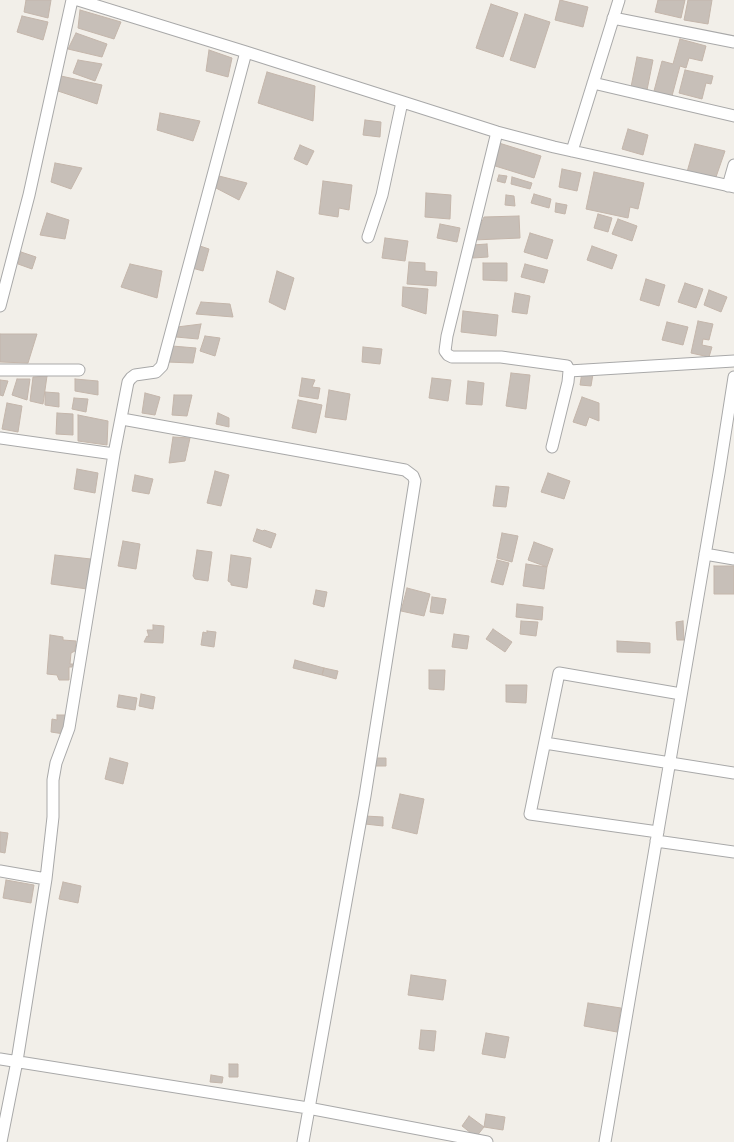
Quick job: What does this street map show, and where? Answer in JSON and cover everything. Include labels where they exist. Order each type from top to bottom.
[{"type":"street","points":[[0,306],[29,195],[72,0]]},
{"type":"street","points":[[78,0],[497,132],[572,151],[731,187],[734,165]]},
{"type":"street","points":[[572,151],[619,0]]},
{"type":"street","points":[[613,18],[734,42]]},
{"type":"street","points":[[1,1142],[17,1061],[46,880],[53,817],[53,780],[56,763],[69,728],[114,454],[128,382],[134,375],[156,372],[162,366],[246,52]]},
{"type":"street","points":[[593,83],[734,116]]},
{"type":"street","points":[[368,237],[382,195],[402,102]]},
{"type":"street","points":[[497,132],[449,328],[445,351],[452,358],[501,357],[567,366],[569,371],[564,403],[552,447]]},
{"type":"street","points":[[569,371],[734,361]]},
{"type":"street","points":[[0,370],[79,370]]},
{"type":"street","points":[[605,1142],[734,377]]},
{"type":"street","points":[[122,419],[405,470],[413,476],[415,480],[365,796],[303,1142]]},
{"type":"street","points":[[0,438],[114,454]]},
{"type":"street","points":[[705,554],[734,559]]},
{"type":"street","points":[[681,694],[559,673],[530,814],[657,836],[734,852]]},
{"type":"street","points":[[545,743],[734,773]]},
{"type":"street","points":[[0,871],[46,880]]},
{"type":"street","points":[[0,1059],[308,1108],[487,1142]]},
{"type":"building","points":[[26,0],[51,0],[48,18],[24,12]]},
{"type":"building","points":[[560,0],[588,7],[583,27],[555,20]]},
{"type":"building","points":[[658,0],[685,0],[681,18],[655,12]]},
{"type":"building","points":[[688,0],[712,0],[708,24],[684,20]]},
{"type":"building","points":[[491,4],[518,13],[503,57],[476,48]]},
{"type":"building","points":[[80,10],[121,22],[114,39],[78,28]]},
{"type":"building","points":[[525,14],[550,22],[535,68],[510,60]]},
{"type":"building","points":[[22,16],[48,22],[43,40],[17,32]]},
{"type":"building","points":[[76,33],[107,44],[102,57],[68,49]]},
{"type":"building","points":[[680,39],[706,46],[702,61],[689,58],[686,68],[680,66],[672,96],[654,91],[662,61],[673,64]]},
{"type":"building","points":[[209,50],[232,58],[228,77],[206,71]]},
{"type":"building","points":[[637,57],[653,60],[647,90],[631,87]]},
{"type":"building","points":[[78,60],[102,64],[95,81],[73,73]]},
{"type":"building","points":[[685,70],[713,76],[711,84],[706,83],[702,99],[679,93]]},
{"type":"building","points":[[267,72],[315,86],[313,121],[258,103]]},
{"type":"building","points":[[61,76],[102,85],[97,104],[58,91]]},
{"type":"building","points":[[160,113],[200,121],[193,141],[157,130]]},
{"type":"building","points":[[365,120],[381,122],[380,137],[363,135]]},
{"type":"building","points":[[628,129],[648,135],[643,155],[622,149]]},
{"type":"building","points":[[499,143],[541,156],[534,178],[492,165]]},
{"type":"building","points":[[695,144],[725,151],[716,177],[687,172]]},
{"type":"building","points":[[300,145],[314,151],[307,165],[294,159]]},
{"type":"building","points":[[55,163],[82,168],[71,189],[51,182]]},
{"type":"building","points":[[562,169],[581,173],[577,191],[559,187]]},
{"type":"building","points":[[594,172],[644,183],[638,209],[630,207],[628,218],[586,209]]},
{"type":"building","points":[[499,175],[507,176],[505,183],[497,181]]},
{"type":"building","points":[[219,176],[247,183],[239,200],[216,188]]},
{"type":"building","points":[[512,177],[532,183],[530,189],[511,184]]},
{"type":"building","points":[[323,181],[352,185],[349,210],[339,208],[338,217],[319,214]]},
{"type":"building","points":[[426,193],[451,195],[450,219],[425,217]]},
{"type":"building","points":[[534,194],[551,199],[549,208],[531,203]]},
{"type":"building","points":[[506,195],[514,196],[515,206],[505,205]]},
{"type":"building","points":[[556,203],[567,205],[565,214],[555,212]]},
{"type":"building","points":[[47,213],[69,220],[65,239],[40,235]]},
{"type":"building","points":[[598,214],[612,218],[608,232],[594,228]]},
{"type":"building","points":[[519,216],[520,238],[474,240],[484,217]]},
{"type":"building","points":[[618,219],[637,226],[632,241],[612,234]]},
{"type":"building","points":[[440,224],[460,228],[457,242],[437,238]]},
{"type":"building","points":[[530,233],[553,240],[547,259],[524,252]]},
{"type":"building","points":[[385,238],[408,241],[405,261],[382,258]]},
{"type":"building","points":[[487,244],[488,257],[473,258],[472,245]]},
{"type":"building","points":[[197,245],[209,249],[203,271],[192,268]]},
{"type":"building","points":[[592,246],[617,255],[612,269],[587,260]]},
{"type":"building","points":[[21,252],[36,257],[32,269],[18,264]]},
{"type":"building","points":[[409,262],[425,263],[425,271],[437,272],[436,286],[407,284]]},
{"type":"building","points":[[483,263],[507,263],[507,281],[483,280]]},
{"type":"building","points":[[130,264],[162,271],[157,298],[121,287]]},
{"type":"building","points":[[525,264],[548,270],[544,283],[521,277]]},
{"type":"building","points":[[277,271],[294,278],[285,310],[269,302]]},
{"type":"building","points":[[646,279],[665,285],[659,306],[640,300]]},
{"type":"building","points":[[685,283],[703,289],[696,308],[678,302]]},
{"type":"building","points":[[403,287],[428,289],[426,314],[402,306]]},
{"type":"building","points":[[709,290],[727,297],[721,312],[704,305]]},
{"type":"building","points":[[515,293],[530,296],[527,314],[512,312]]},
{"type":"building","points":[[201,302],[230,304],[233,317],[196,314]]},
{"type":"building","points":[[463,311],[498,315],[496,336],[461,332]]},
{"type":"building","points":[[698,321],[713,324],[709,340],[703,339],[702,345],[712,347],[709,357],[691,353]]},
{"type":"building","points":[[667,322],[688,327],[683,345],[662,340]]},
{"type":"building","points":[[201,324],[198,339],[176,337],[177,327]]},
{"type":"building","points":[[0,334],[37,334],[28,363],[0,362]]},
{"type":"building","points":[[205,336],[220,338],[215,356],[200,351]]},
{"type":"building","points":[[172,346],[196,348],[193,363],[167,362]]},
{"type":"building","points":[[363,347],[382,349],[380,364],[362,362]]},
{"type":"building","points":[[582,372],[593,374],[591,386],[580,385]]},
{"type":"building","points":[[511,373],[530,375],[526,409],[506,406]]},
{"type":"building","points":[[47,376],[43,404],[30,401],[33,377]]},
{"type":"building","points":[[302,378],[315,380],[312,387],[320,388],[318,399],[299,396]]},
{"type":"building","points":[[432,378],[451,380],[448,401],[429,398]]},
{"type":"building","points":[[17,379],[30,379],[27,400],[12,395]]},
{"type":"building","points":[[75,379],[98,381],[98,395],[75,391]]},
{"type":"building","points":[[0,380],[8,381],[3,396],[0,395]]},
{"type":"building","points":[[468,381],[484,383],[482,405],[466,404]]},
{"type":"building","points":[[329,390],[350,394],[346,420],[325,417]]},
{"type":"building","points":[[45,392],[59,393],[59,407],[45,405]]},
{"type":"building","points":[[145,393],[160,397],[155,415],[142,413]]},
{"type":"building","points":[[174,395],[192,395],[187,416],[172,415]]},
{"type":"building","points":[[582,397],[599,403],[599,421],[589,417],[586,426],[573,422]]},
{"type":"building","points":[[74,398],[88,399],[86,412],[72,409]]},
{"type":"building","points":[[298,400],[322,405],[316,433],[292,428]]},
{"type":"building","points":[[7,403],[22,406],[18,432],[2,429]]},
{"type":"building","points":[[57,413],[73,414],[73,435],[56,434]]},
{"type":"building","points":[[218,413],[229,418],[229,427],[216,424]]},
{"type":"building","points":[[78,415],[108,421],[107,445],[78,441]]},
{"type":"building","points":[[173,437],[190,438],[185,461],[169,463]]},
{"type":"building","points":[[77,469],[98,473],[95,493],[74,489]]},
{"type":"building","points":[[215,471],[229,475],[221,506],[207,503]]},
{"type":"building","points":[[548,473],[570,481],[564,499],[541,492]]},
{"type":"building","points":[[135,475],[153,479],[149,494],[132,491]]},
{"type":"building","points":[[496,486],[509,487],[506,507],[493,506]]},
{"type":"building","points":[[257,529],[276,534],[271,548],[253,541]]},
{"type":"building","points":[[502,533],[518,536],[512,562],[497,558]]},
{"type":"building","points":[[123,541],[140,544],[136,569],[118,566]]},
{"type":"building","points":[[534,542],[553,549],[547,567],[528,560]]},
{"type":"building","points":[[197,550],[212,552],[208,581],[195,579],[193,576]]},
{"type":"building","points":[[55,555],[91,559],[87,589],[51,584]]},
{"type":"building","points":[[231,555],[251,558],[247,588],[231,585],[228,581]]},
{"type":"building","points":[[497,560],[509,563],[503,585],[491,582]]},
{"type":"building","points":[[526,564],[547,567],[544,589],[523,586]]},
{"type":"building","points":[[714,566],[734,566],[734,594],[714,594]]},
{"type":"building","points":[[407,588],[430,594],[424,616],[401,611]]},
{"type":"building","points":[[316,590],[327,592],[324,607],[313,604]]},
{"type":"building","points":[[432,597],[446,599],[443,614],[430,612]]},
{"type":"building","points":[[517,604],[543,607],[542,620],[516,617]]},
{"type":"building","points":[[521,621],[538,622],[536,636],[520,634]]},
{"type":"building","points":[[683,621],[684,640],[677,640],[676,622]]},
{"type":"building","points":[[153,625],[164,626],[163,643],[144,642],[147,636],[149,637],[147,630],[153,630]]},
{"type":"building","points":[[493,629],[512,642],[505,652],[486,639]]},
{"type":"building","points":[[207,631],[216,632],[214,647],[201,645],[203,632],[207,633]]},
{"type":"building","points":[[454,634],[469,636],[467,649],[452,647]]},
{"type":"building","points":[[50,635],[63,637],[63,640],[76,641],[75,651],[71,653],[70,664],[73,664],[72,667],[69,667],[69,680],[59,680],[57,675],[47,674]]},
{"type":"building","points":[[617,641],[650,643],[650,653],[617,652]]},
{"type":"building","points":[[295,660],[324,668],[322,675],[293,668]]},
{"type":"building","points":[[324,668],[338,671],[336,679],[322,675]]},
{"type":"building","points":[[429,670],[445,670],[444,690],[429,689]]},
{"type":"building","points":[[506,685],[527,685],[526,703],[506,702]]},
{"type":"building","points":[[141,694],[155,697],[153,709],[139,706]]},
{"type":"building","points":[[119,695],[137,698],[135,710],[117,707]]},
{"type":"building","points":[[57,715],[65,715],[64,734],[51,732],[52,719],[57,720]]},
{"type":"building","points":[[110,758],[128,763],[123,784],[105,779]]},
{"type":"building","points":[[375,758],[386,758],[386,766],[375,766]]},
{"type":"building","points":[[400,794],[424,799],[417,834],[392,828]]},
{"type":"building","points":[[365,816],[383,817],[383,826],[365,824]]},
{"type":"building","points":[[0,832],[8,833],[5,853],[0,852]]},
{"type":"building","points":[[6,880],[34,885],[31,903],[3,898]]},
{"type":"building","points":[[63,882],[81,886],[78,903],[59,899]]},
{"type":"building","points":[[411,975],[446,980],[443,1000],[408,995]]},
{"type":"building","points":[[588,1003],[621,1008],[617,1032],[584,1026]]},
{"type":"building","points":[[421,1030],[436,1031],[434,1051],[419,1049]]},
{"type":"building","points":[[486,1033],[509,1037],[505,1058],[482,1054]]},
{"type":"building","points":[[229,1064],[238,1064],[238,1077],[229,1077]]},
{"type":"building","points":[[211,1075],[223,1077],[222,1083],[210,1082]]},
{"type":"building","points":[[486,1114],[505,1117],[503,1130],[484,1127]]},
{"type":"building","points":[[469,1116],[484,1127],[476,1137],[462,1126]]}]
